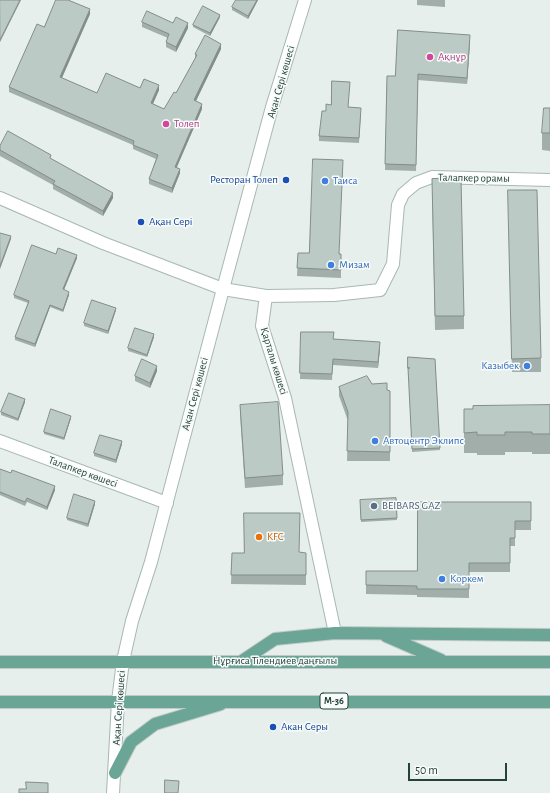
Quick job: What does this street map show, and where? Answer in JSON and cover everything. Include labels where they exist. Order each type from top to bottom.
[{"type":"main road","points":[[242,661],[275,639],[335,633],[550,635]]},
{"type":"main road","points":[[380,634],[446,662]]},
{"type":"main road","name":"Нұрғиса Тілендиев даңғылы","points":[[0,662],[550,662]]},
{"type":"main road","points":[[115,773],[131,742],[155,724],[235,700]]},
{"type":"main road","name":"M-36","points":[[0,702],[235,700],[550,702]]},
{"type":"street","name":"Ақан Сері көшесі","points":[[113,793],[118,701],[123,661],[132,621],[151,562],[272,107],[305,0]]},
{"type":"street","name":"Талапкер орамы","points":[[266,296],[334,295],[380,290],[394,264],[398,205],[404,194],[416,183],[432,177],[550,180]]},
{"type":"street","points":[[0,198],[103,243],[223,288],[266,296]]},
{"type":"street","name":"Қарталы көшесі","points":[[266,296],[262,326],[285,398],[335,633]]},
{"type":"street","name":"Талапкер көшесі","points":[[0,441],[167,503]]},
{"type":"building","points":[[0,0],[20,0],[0,40]]},
{"type":"building","points":[[56,0],[68,0],[90,9],[60,77],[97,93],[106,73],[140,88],[144,79],[159,85],[151,103],[164,109],[174,92],[176,93],[197,55],[195,54],[205,35],[221,44],[194,100],[202,104],[175,167],[180,169],[172,188],[149,179],[158,155],[133,145],[134,141],[9,87],[37,24],[44,27]]},
{"type":"building","points":[[236,0],[257,0],[248,16],[232,7]]},
{"type":"building","points":[[203,6],[220,15],[210,33],[193,25]]},
{"type":"building","points":[[147,11],[173,23],[176,17],[188,23],[176,47],[166,42],[169,34],[142,22]]},
{"type":"building","points":[[398,30],[470,35],[467,78],[418,74],[416,165],[385,164],[387,76],[395,76]]},
{"type":"building","points":[[332,81],[350,82],[348,107],[361,108],[359,138],[319,136],[322,111],[326,111],[326,104],[331,105]]},
{"type":"building","points":[[544,108],[550,108],[550,133],[542,133]]},
{"type":"building","points":[[8,131],[51,155],[50,158],[113,193],[103,211],[53,184],[55,181],[0,150],[0,146]]},
{"type":"building","points":[[313,159],[343,160],[339,254],[341,254],[341,270],[297,268],[298,253],[309,253]]},
{"type":"building","points":[[461,178],[464,316],[435,316],[432,179]]},
{"type":"building","points":[[508,190],[537,190],[541,358],[512,359]]},
{"type":"building","points":[[0,233],[11,236],[0,266]]},
{"type":"building","points":[[32,245],[56,254],[58,248],[77,255],[63,289],[69,292],[63,310],[50,305],[35,344],[15,337],[29,301],[14,295]]},
{"type":"building","points":[[92,300],[116,308],[108,331],[84,323]]},
{"type":"building","points":[[135,328],[154,334],[147,355],[128,348]]},
{"type":"building","points":[[301,332],[334,332],[333,339],[380,342],[378,362],[333,359],[332,374],[300,373]]},
{"type":"building","points":[[408,357],[435,359],[440,448],[412,449]]},
{"type":"building","points":[[142,359],[157,366],[150,383],[135,376]]},
{"type":"building","points":[[367,376],[372,384],[387,383],[387,390],[390,391],[390,452],[347,451],[348,412],[339,387]]},
{"type":"building","points":[[9,393],[25,399],[18,419],[1,412]]},
{"type":"building","points":[[278,402],[283,475],[245,478],[240,405]]},
{"type":"building","points":[[550,405],[550,434],[505,432],[505,435],[477,435],[477,432],[464,433],[464,409],[473,409],[473,406]]},
{"type":"building","points":[[51,409],[71,416],[64,438],[44,432]]},
{"type":"building","points":[[100,435],[122,441],[116,460],[94,453]]},
{"type":"building","points":[[0,469],[11,473],[12,470],[55,486],[47,507],[27,498],[25,502],[0,492]]},
{"type":"building","points":[[74,494],[95,501],[88,524],[67,518]]},
{"type":"building","points":[[396,498],[397,518],[361,520],[360,500]]},
{"type":"building","points":[[418,502],[531,502],[531,521],[515,521],[515,538],[510,538],[510,563],[469,563],[469,589],[417,589],[417,586],[366,585],[366,571],[417,571]]},
{"type":"building","points":[[244,513],[300,513],[299,552],[306,553],[306,575],[231,575],[232,553],[244,553]]},
{"type":"building","points":[[165,780],[179,781],[178,793],[165,793]]},
{"type":"building","points":[[26,782],[48,783],[48,793],[19,793],[19,789],[26,789]]},
{"type":"place","name":"Ақнұр","points":[[430,57]]},
{"type":"place","name":"Толеп","points":[[166,124]]},
{"type":"place","name":"Ресторан Толеп","points":[[286,180]]},
{"type":"place","name":"Таиса","points":[[325,181]]},
{"type":"place","name":"Ақан Серi","points":[[141,222]]},
{"type":"place","name":"Мизам","points":[[331,265]]},
{"type":"place","name":"Казыбек","points":[[527,366]]},
{"type":"place","name":"Автоцентр Эклипс","points":[[375,441]]},
{"type":"place","name":"BEIBARS GAZ","points":[[374,506]]},
{"type":"place","name":"KFC","points":[[259,537]]},
{"type":"place","name":"Коркем","points":[[442,579]]},
{"type":"place","name":"Акан Серы","points":[[273,727]]}]
